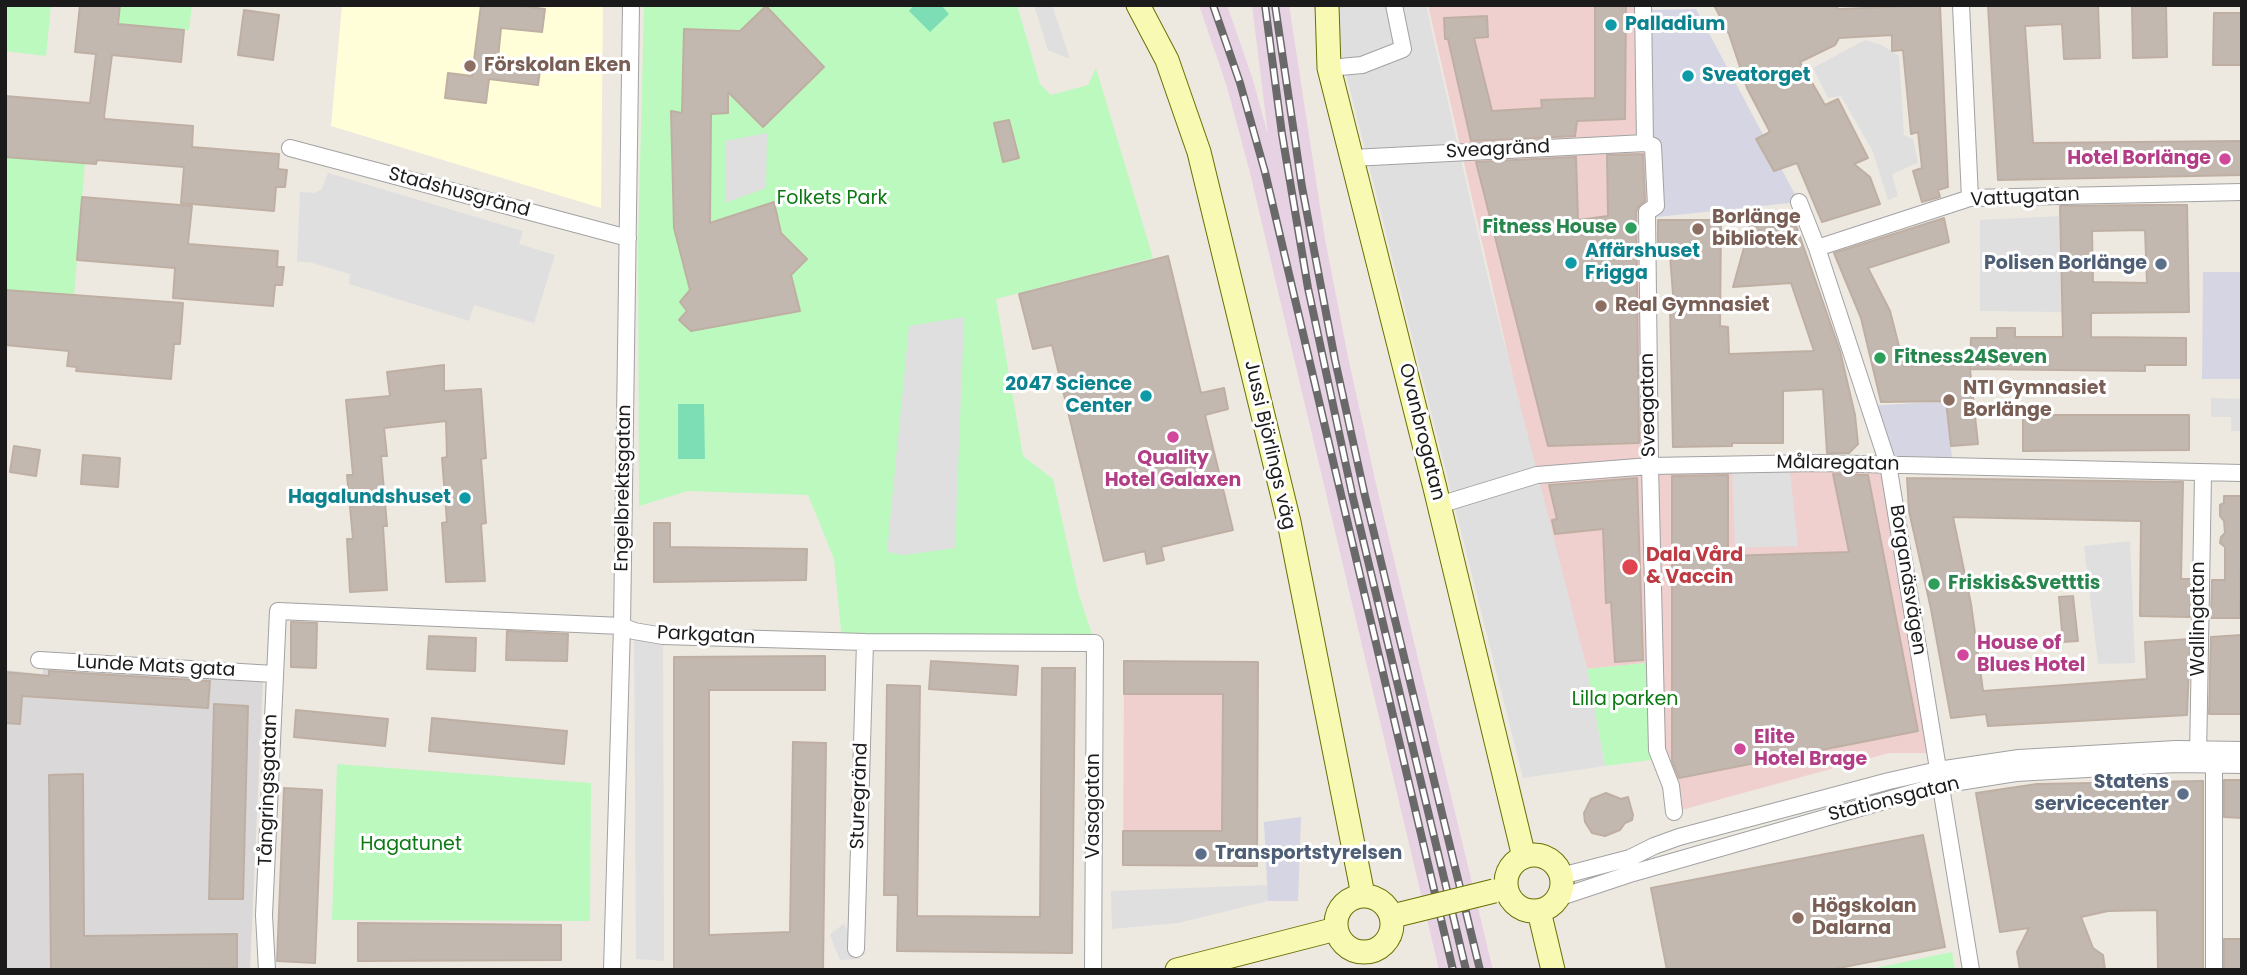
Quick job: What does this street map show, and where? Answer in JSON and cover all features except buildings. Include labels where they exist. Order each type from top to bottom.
[{"type":"street","name":"Engelbrektsgatan","points":[[611,970],[622,626],[631,5]]},
{"type":"street","name":"Jussi Björlings väg","points":[[1138,5],[1167,60],[1199,152],[1289,523],[1363,895]]},
{"type":"street","name":"Ovanbrogatan","points":[[1327,5],[1329,68],[1524,857]]},
{"type":"street","points":[[1329,68],[1362,65],[1404,49],[1394,5]]},
{"type":"street","name":"Sveagatan","points":[[1643,5],[1645,143],[1653,146],[1656,206],[1647,212],[1657,750],[1671,786],[1674,812]]},
{"type":"street","points":[[1961,5],[1970,198]]},
{"type":"street","name":"Sveagränd","points":[[1352,158],[1645,143]]},
{"type":"street","name":"Stadshusgränd","points":[[290,148],[628,238]]},
{"type":"street","name":"Vattugatan","points":[[1816,248],[1970,198],[2242,192]]},
{"type":"street","name":"Borganäsvägen","points":[[1798,202],[1888,464],[1970,970]]},
{"type":"street","name":"Målaregatan","points":[[1439,505],[1537,475],[1650,466],[1810,463],[2242,473]]},
{"type":"street","name":"Wallingatan","points":[[2203,474],[2206,757],[2214,970]]},
{"type":"street","name":"Parkgatan","points":[[278,611],[622,626],[663,636],[865,642],[1095,643]]},
{"type":"street","name":"Tångringsgatan","points":[[267,970],[264,915],[278,611]]},
{"type":"street","name":"Sturegränd","points":[[856,949],[865,642]]},
{"type":"street","name":"Vasagatan","points":[[1093,970],[1095,643]]},
{"type":"street","name":"Lunde Mats gata","points":[[39,660],[274,674]]},
{"type":"street","name":"Stationsgatan","points":[[1553,895],[1654,846],[1679,837],[1876,784],[2206,757],[2242,750]]},
{"type":"street","name":"Stationsgatan","points":[[2206,757],[2242,765]]},
{"type":"street","name":"Stationsgatan","points":[[1553,895],[1633,873],[1939,777]]},
{"type":"street","points":[[1396,915],[1500,890],[1510,869],[1524,857],[1543,857],[1551,861],[1553,970]]},
{"type":"street","points":[[1500,890],[1514,904],[1530,912],[1553,895]]},
{"type":"street","points":[[1363,895],[1381,901],[1396,915],[1387,941],[1376,960],[1354,950],[1339,938],[1336,929],[1339,910],[1345,902],[1363,895]]},
{"type":"street","points":[[1178,970],[1336,929]]},
{"type":"shaded area","name":"Förskolan Eken","points":[[342,5],[603,5],[601,208],[331,126]]},
{"type":"shaded area","points":[[1034,5],[1052,5],[1070,59],[1048,50]]},
{"type":"shaded area","points":[[1199,5],[1227,5],[1253,80],[1268,135],[1252,5],[1289,5],[1325,239],[1348,357],[1378,493],[1493,970],[1439,970],[1249,169],[1227,87]]},
{"type":"shaded area","points":[[1426,5],[1488,278],[1587,669],[1605,766],[1523,778],[1339,46],[1339,6]]},
{"type":"shaded area","points":[[1428,5],[1643,5],[1653,146],[1647,212],[1650,466],[1888,464],[1935,753],[1889,753],[1674,812],[1657,750],[1655,662],[1587,669],[1535,474]]},
{"type":"shaded area","name":"Sveatorget","points":[[1696,9],[1799,202],[1648,218],[1656,206],[1644,10]]},
{"type":"shaded area","points":[[1865,40],[1882,45],[1899,56],[1904,135],[1913,139],[1918,163],[1892,174],[1898,196],[1888,200],[1873,152],[1841,96],[1828,98],[1813,68]]},
{"type":"shaded area","points":[[767,133],[766,188],[725,203],[725,141]]},
{"type":"shaded area","points":[[328,173],[523,231],[519,244],[555,255],[534,323],[474,305],[469,321],[349,284],[350,274],[309,262],[297,262],[300,192],[314,193],[322,189]]},
{"type":"shaded area","points":[[2061,216],[2063,312],[1980,311],[1980,220]]},
{"type":"shaded area","points":[[2203,272],[2242,272],[2242,379],[2202,379]]},
{"type":"shaded area","points":[[964,317],[955,548],[904,555],[887,552],[909,326]]},
{"type":"shaded area","points":[[2211,398],[2242,399],[2242,431],[2231,431],[2231,417],[2211,417]]},
{"type":"shaded area","points":[[1946,401],[1953,467],[1888,464],[1869,406]]},
{"type":"shaded area","points":[[1789,463],[1798,546],[1735,548],[1732,465]]},
{"type":"shaded area","points":[[2130,541],[2135,663],[2098,664],[2084,546]]},
{"type":"shaded area","points":[[634,631],[663,636],[664,961],[636,959]]},
{"type":"shaded area","points":[[1124,661],[1258,662],[1257,866],[1123,865]]},
{"type":"shaded area","points":[[43,663],[263,680],[250,970],[5,970],[5,670],[43,674]]},
{"type":"shaded area","points":[[1301,817],[1298,901],[1268,901],[1264,822]]},
{"type":"shaded area","points":[[1268,885],[1268,901],[1178,923],[1112,929],[1111,891]]},
{"type":"shaded area","points":[[844,923],[860,959],[840,960],[830,935]]},
{"type":"green space","points":[[5,5],[51,5],[46,56],[5,51]]},
{"type":"green space","points":[[120,5],[192,5],[189,30],[118,24]]},
{"type":"green space","name":"Folkets Park","points":[[644,5],[1017,5],[1040,84],[1051,95],[1088,85],[1096,68],[1153,258],[996,299],[1023,456],[1053,479],[1078,592],[1095,643],[842,641],[834,559],[808,495],[688,491],[639,506],[638,245]]},
{"type":"green space","points":[[914,5],[941,5],[949,14],[930,32],[909,11]]},
{"type":"green space","points":[[5,157],[85,163],[74,296],[5,290]]},
{"type":"green space","points":[[678,404],[704,404],[705,459],[678,459]]},
{"type":"green space","name":"Lilla parken","points":[[1655,662],[1658,759],[1605,766],[1587,669]]},
{"type":"green space","name":"Hagatunet","points":[[337,764],[591,783],[590,921],[332,920]]},
{"type":"green space","points":[[1952,952],[1955,970],[1866,970]]},
{"type":"railway","points":[[1213,5],[1240,83],[1265,172],[1453,970]]},
{"type":"railway","points":[[1265,5],[1282,134],[1308,288],[1353,498],[1466,970]]},
{"type":"railway","points":[[1275,5],[1302,187],[1335,360],[1365,496],[1480,970]]},
{"type":"place","name":"Palladium","points":[[1611,25]]},
{"type":"place","name":"Förskolan Eken","points":[[470,66]]},
{"type":"place","name":"Sveatorget","points":[[1688,76]]},
{"type":"place","name":"Hotel Borlänge","points":[[2225,159]]},
{"type":"place","name":"Fitness House","points":[[1631,228]]},
{"type":"place","name":"Borlänge bibliotek","points":[[1698,229]]},
{"type":"place","name":"Affärshuset Frigga","points":[[1571,263]]},
{"type":"place","name":"Polisen Borlänge","points":[[2161,264]]},
{"type":"place","name":"Real Gymnasiet","points":[[1601,306]]},
{"type":"place","name":"Fitness24Seven","points":[[1880,358]]},
{"type":"place","name":"2047 Science Center","points":[[1146,396]]},
{"type":"place","name":"NTI Gymnasiet Borlänge","points":[[1949,400]]},
{"type":"place","name":"Quality Hotel Galaxen","points":[[1173,437]]},
{"type":"place","name":"Hagalundshuset","points":[[465,498]]},
{"type":"place","name":"Dala Vård & Vaccin","points":[[1630,567]]},
{"type":"place","name":"Friskis&Svetttis","points":[[1934,584]]},
{"type":"place","name":"House of Blues Hotel","points":[[1963,655]]},
{"type":"place","name":"Elite Hotel Brage","points":[[1740,749]]},
{"type":"place","name":"Statens servicecenter","points":[[2183,794]]},
{"type":"place","name":"Transportstyrelsen","points":[[1201,854]]},
{"type":"place","name":"Högskolan Dalarna","points":[[1798,918]]}]
